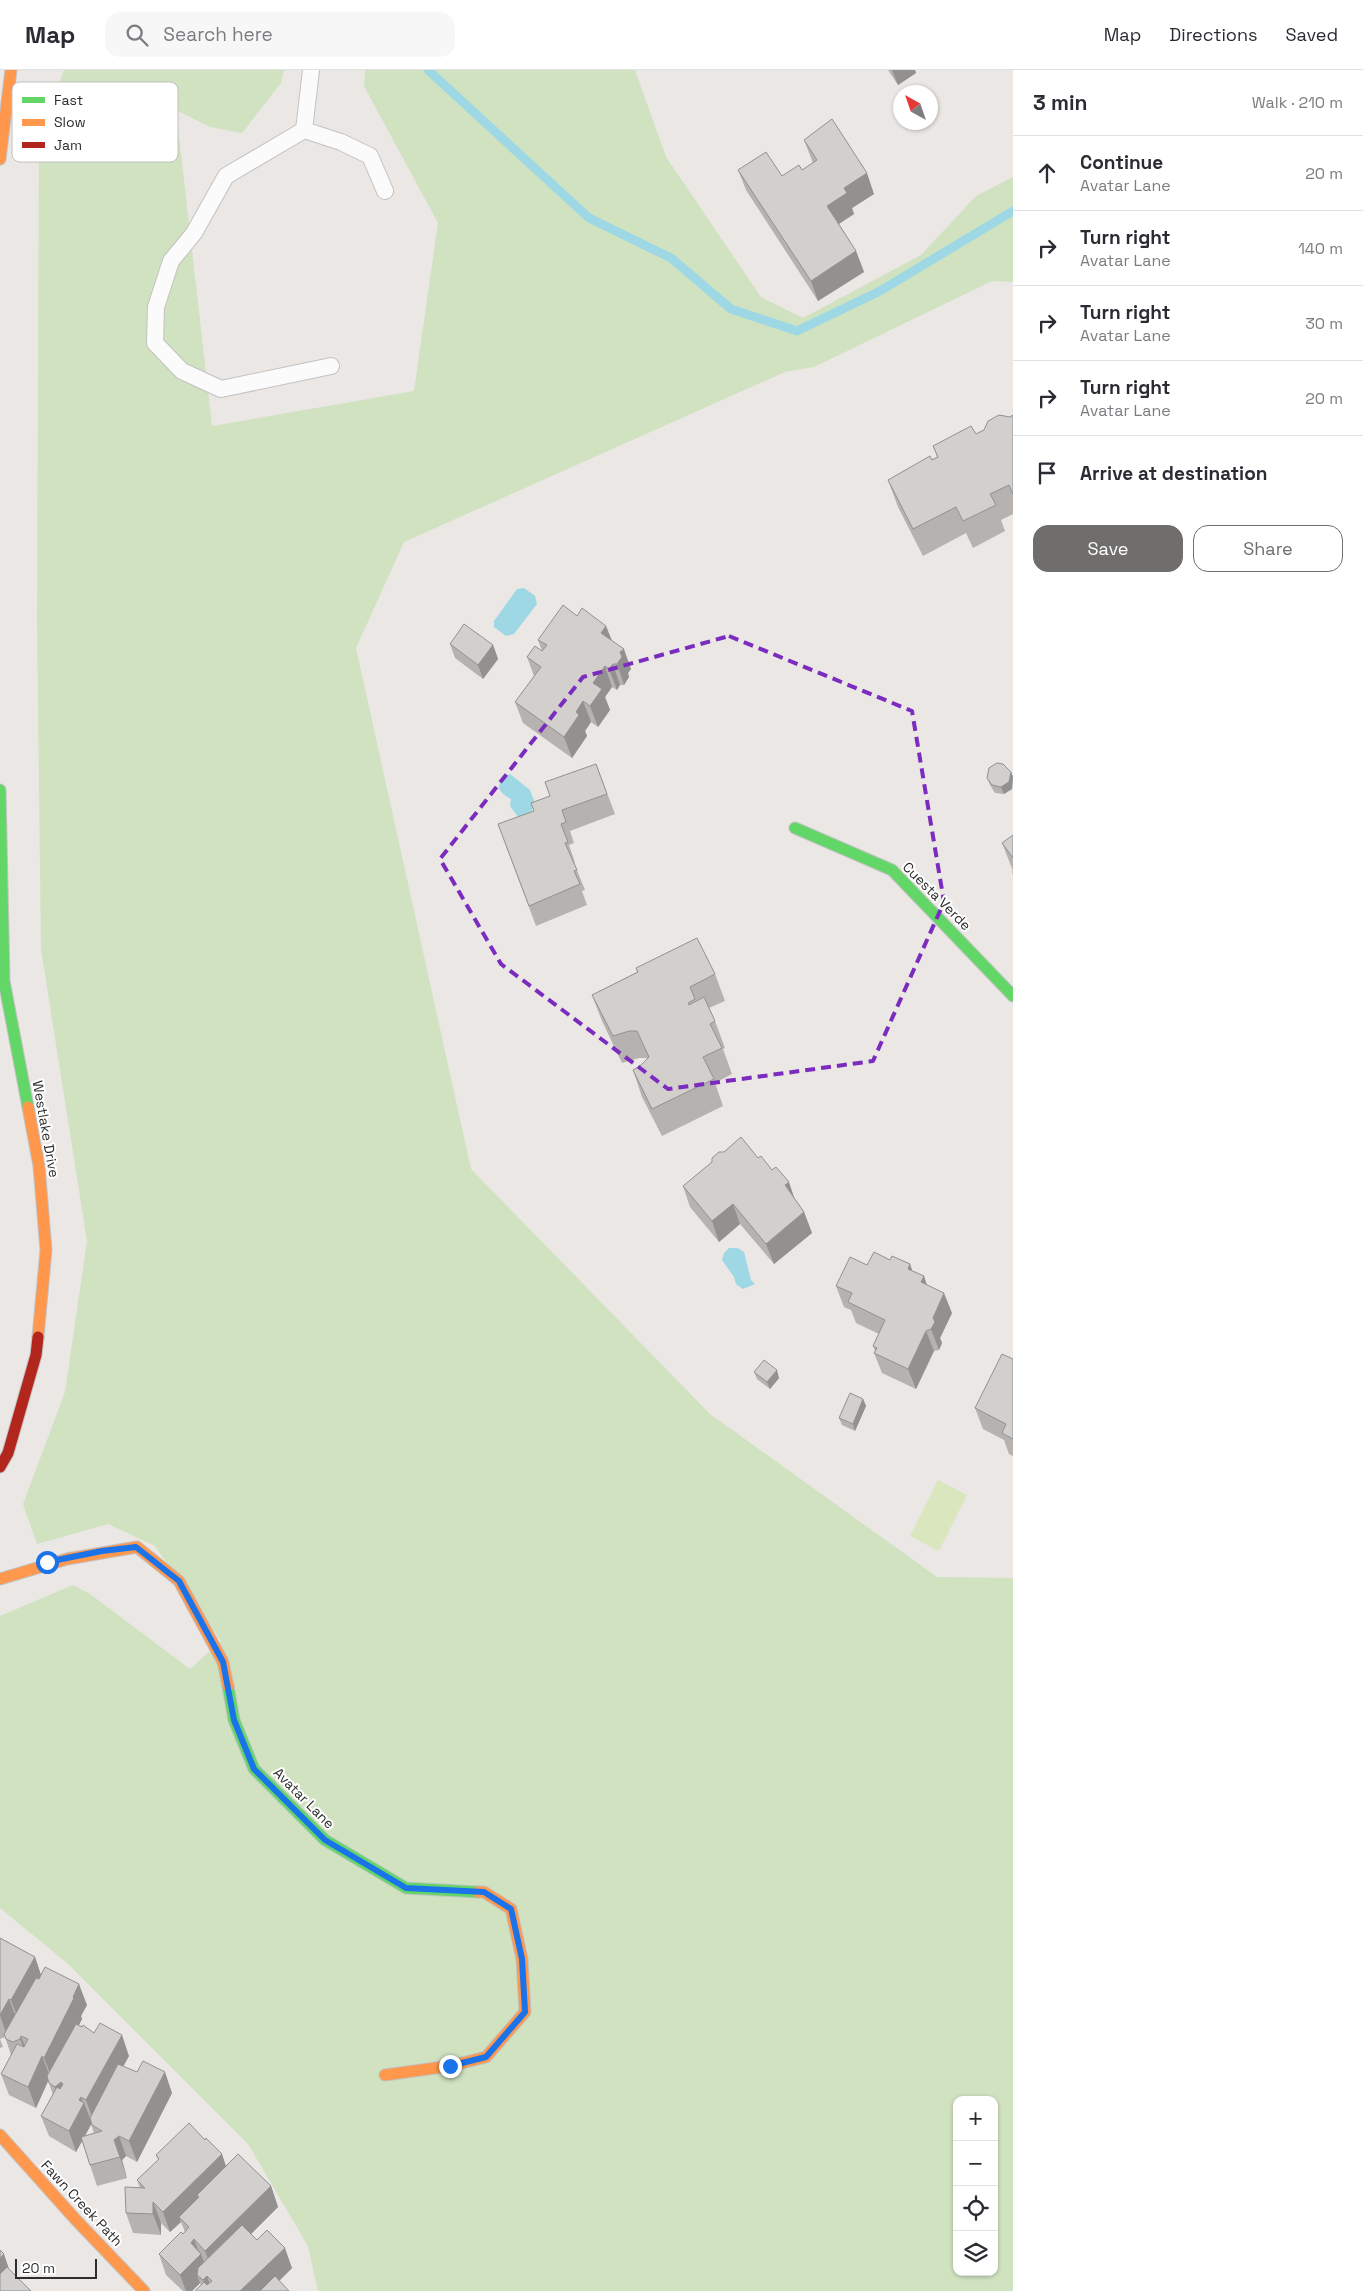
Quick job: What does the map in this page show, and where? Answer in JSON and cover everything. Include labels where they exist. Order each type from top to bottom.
[{"type":"street","points":[[0,159],[11,70]]},
{"type":"street","name":"Westlake Drive","points":[[0,790],[4,981],[39,1166],[46,1250],[36,1355],[8,1452],[0,1468]]},
{"type":"street","name":"Cuesta Verde","points":[[795,828],[892,870],[1013,996]]},
{"type":"street","name":"Avatar Lane","points":[[0,1579],[47,1562],[102,1551],[136,1547],[179,1581],[223,1662],[234,1720],[254,1769],[325,1840],[406,1888],[484,1892],[511,1909],[522,1959],[525,2012],[486,2057],[450,2066],[385,2075]]},
{"type":"street","name":"Fawn Creek Path","points":[[0,2135],[76,2220],[144,2291]]},
{"type":"lane","points":[[304,130],[311,70]]},
{"type":"lane","points":[[331,366],[221,389],[182,371],[155,343],[156,306],[171,261],[194,232],[226,176],[304,130],[342,142],[370,156],[385,191]]},
{"type":"highlighted area","points":[[729,636],[912,711],[944,902],[873,1061],[668,1089],[501,964],[440,859],[583,677]]},
{"type":"green space","points":[[64,70],[284,70],[281,83],[242,133],[210,127],[178,111],[178,82],[60,82]]},
{"type":"green space","points":[[365,70],[635,70],[666,157],[761,297],[803,318],[921,255],[976,196],[1013,177],[1013,282],[992,281],[814,367],[785,372],[404,542],[356,648],[471,1169],[710,1414],[937,1577],[1013,1578],[1013,2291],[318,2291],[308,2246],[248,2144],[67,1963],[0,1908],[0,1616],[73,1585],[90,1594],[190,1669],[221,1641],[155,1546],[108,1524],[37,1544],[23,1504],[65,1392],[87,1241],[41,949],[37,620],[39,162],[178,162],[178,128],[212,426],[414,391],[438,223],[364,86]]},
{"type":"green space","points":[[938,1480],[967,1495],[939,1551],[910,1536]]},
{"type":"water","points":[[524,588],[535,596],[537,604],[514,634],[506,636],[494,627],[494,621],[517,589]]},
{"type":"water","points":[[510,774],[530,790],[535,803],[531,812],[518,817],[510,806],[511,799],[499,789],[500,780]]},
{"type":"water","points":[[729,1248],[738,1248],[744,1252],[751,1280],[755,1284],[743,1289],[736,1284],[734,1277],[722,1260],[724,1253]]},
{"type":"building","points":[[832,119],[867,173],[844,188],[847,193],[827,206],[856,251],[811,281],[738,170],[766,152],[782,176],[799,165],[802,170],[817,160],[804,140]]},
{"type":"building","points":[[999,415],[1010,417],[1013,415],[1013,494],[1009,485],[990,494],[996,505],[963,521],[956,507],[913,529],[888,480],[930,456],[932,460],[938,457],[933,446],[971,426],[976,434],[984,430],[988,421]]},
{"type":"building","points":[[563,605],[577,616],[582,608],[606,626],[601,633],[624,649],[620,652],[622,657],[617,664],[613,664],[609,669],[605,666],[593,683],[602,689],[590,706],[583,701],[576,712],[579,715],[564,737],[515,702],[541,667],[527,657],[535,646],[542,651],[547,645],[538,640]]},
{"type":"building","points":[[464,624],[493,645],[478,665],[450,644]]},
{"type":"building","points":[[997,763],[1003,764],[1011,772],[1009,782],[1001,787],[992,785],[987,778],[989,768]]},
{"type":"building","points":[[596,764],[607,794],[562,810],[566,822],[561,824],[568,842],[565,843],[577,870],[574,871],[580,884],[529,906],[498,824],[534,811],[531,803],[550,796],[545,782]]},
{"type":"building","points":[[1013,835],[1013,858],[1002,843]]},
{"type":"building","points":[[697,938],[715,974],[690,987],[695,999],[688,1003],[689,1005],[704,997],[715,1021],[710,1024],[722,1048],[703,1057],[714,1079],[652,1109],[633,1070],[649,1057],[637,1031],[629,1031],[613,1036],[592,995],[638,972],[636,968]]},
{"type":"building","points":[[741,1137],[758,1158],[761,1156],[772,1170],[776,1167],[789,1182],[785,1185],[804,1212],[766,1244],[733,1204],[712,1221],[683,1186],[712,1162],[712,1158],[719,1152],[724,1152]]},
{"type":"building","points":[[874,1252],[890,1260],[892,1256],[910,1264],[908,1269],[924,1276],[921,1282],[944,1293],[933,1318],[935,1322],[931,1329],[926,1331],[908,1369],[874,1353],[877,1348],[873,1346],[885,1320],[848,1302],[852,1293],[836,1286],[850,1257],[867,1265]]},
{"type":"building","points":[[1002,1354],[1013,1359],[1013,1439],[1002,1433],[1006,1424],[975,1408]]},
{"type":"building","points":[[764,1360],[777,1370],[767,1382],[754,1372]]},
{"type":"building","points":[[850,1393],[863,1399],[853,1424],[839,1418]]},
{"type":"building","points":[[0,1938],[35,1957],[11,2000],[9,1999],[0,2015]]},
{"type":"building","points":[[45,1967],[79,1984],[74,1998],[44,2058],[42,2056],[28,2087],[1,2074],[17,2044],[24,2047],[28,2039],[21,2036],[20,2039],[13,2042],[6,2039],[4,2034],[36,1978],[39,1979]]},
{"type":"building","points":[[100,2023],[122,2035],[86,2100],[81,2097],[79,2100],[84,2103],[69,2131],[41,2116],[57,2087],[60,2089],[63,2084],[61,2082],[55,2087],[49,2083],[47,2076],[76,2024],[82,2027],[83,2025],[94,2033]]},
{"type":"building","points":[[143,2061],[165,2072],[129,2141],[119,2136],[114,2140],[120,2157],[90,2165],[81,2137],[102,2131],[92,2125],[90,2118],[118,2064],[137,2072]]},
{"type":"building","points":[[189,2123],[222,2154],[163,2212],[153,2202],[153,2214],[126,2213],[125,2187],[145,2188],[137,2180],[159,2159],[156,2155]]},
{"type":"building","points":[[238,2154],[271,2186],[205,2251],[194,2239],[191,2243],[201,2254],[180,2275],[159,2254],[181,2232],[183,2234],[189,2227],[179,2217],[199,2197],[197,2195]]},
{"type":"building","points":[[242,2225],[257,2240],[267,2230],[285,2248],[240,2291],[195,2291],[204,2282],[207,2285],[212,2281],[207,2276],[203,2280],[197,2275],[198,2268]]},
{"type":"building","points":[[0,2250],[4,2254],[0,2258]]},
{"type":"building","points":[[7,2267],[31,2291],[0,2291],[0,2274]]},
{"type":"building","points":[[275,2276],[289,2291],[260,2291]]},
{"type":"waterway","points":[[428,70],[589,218],[671,258],[731,309],[797,331],[880,291],[1013,211]]},
{"type":"traffic: fast","points":[[0,790],[4,981],[28,1107]]},
{"type":"traffic: fast","points":[[795,828],[892,870],[1013,996]]},
{"type":"traffic: fast","points":[[228,1686],[234,1720],[254,1769],[325,1840],[406,1888],[478,1892]]},
{"type":"traffic: slow","points":[[0,159],[11,70]]},
{"type":"traffic: slow","points":[[28,1107],[39,1166],[46,1250],[38,1337]]},
{"type":"traffic: slow","points":[[0,1579],[67,1559],[137,1547],[179,1581],[223,1662],[228,1686]]},
{"type":"traffic: slow","points":[[385,2075],[450,2066],[486,2057],[525,2012],[522,1959],[511,1909],[484,1892],[478,1892]]},
{"type":"traffic: slow","points":[[0,2135],[76,2220],[144,2291]]},
{"type":"traffic: jam","points":[[0,1467],[8,1453],[36,1355],[38,1337]]},
{"type":"route","points":[[47,1562],[102,1551],[136,1547],[179,1581],[223,1662],[234,1720],[254,1769],[325,1840],[406,1888],[484,1892],[511,1909],[522,1959],[525,2012],[486,2057],[450,2066]]}]
